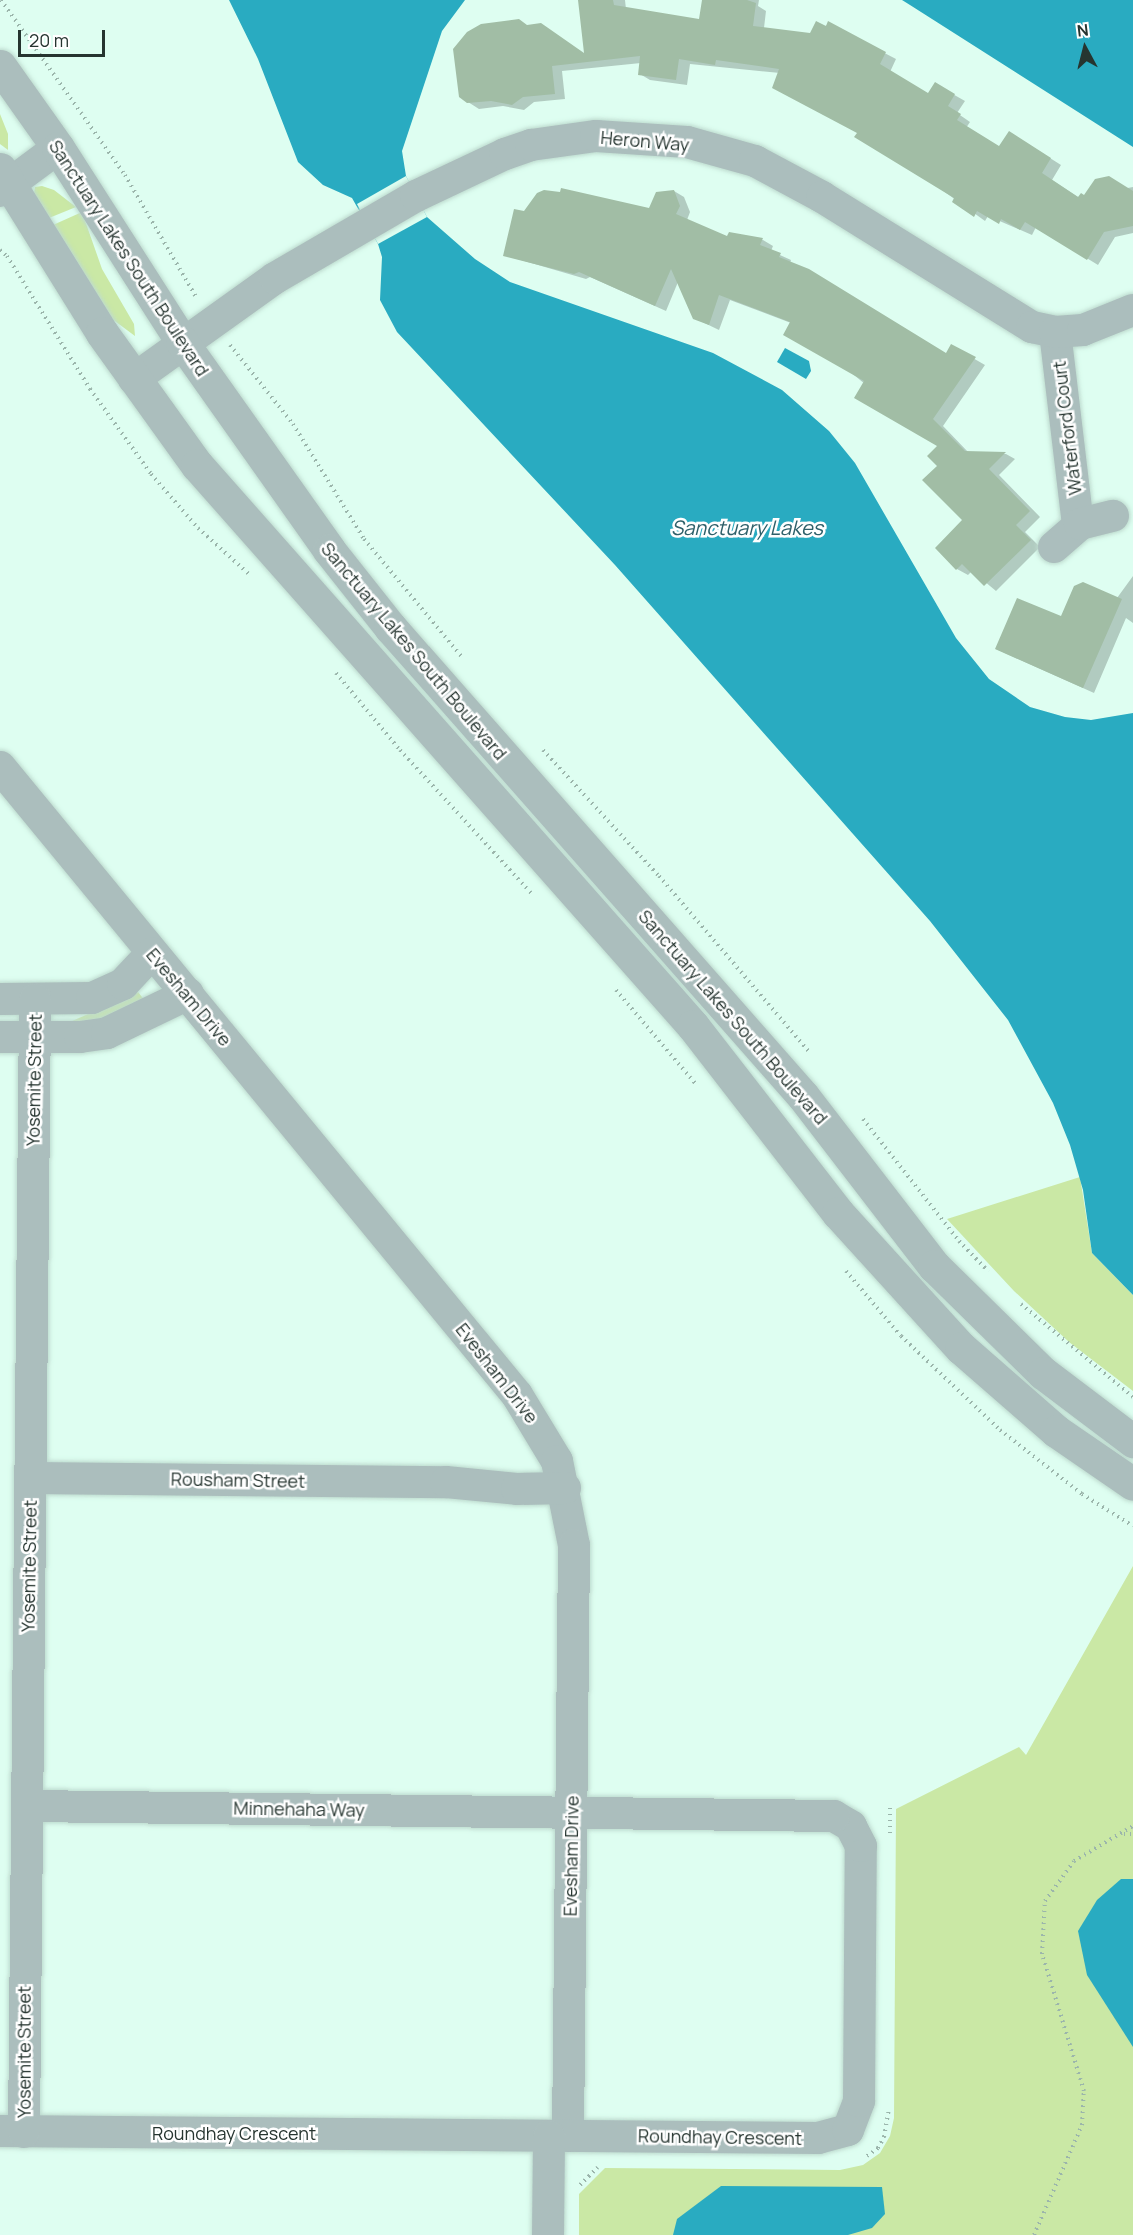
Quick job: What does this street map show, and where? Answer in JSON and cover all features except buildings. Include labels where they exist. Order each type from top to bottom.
[{"type":"street","name":"Sanctuary Lakes South Boulevard","points":[[0,66],[58,148],[183,342],[329,550],[390,627],[837,1137],[915,1244],[971,1307],[1043,1373],[1133,1441]]},
{"type":"street","name":"Heron Way","points":[[134,379],[211,321],[368,224],[466,170],[531,145],[626,135],[687,142],[755,161],[781,174],[1032,327],[1055,332],[1099,325],[1133,310]]},
{"type":"street","points":[[3,181],[58,148]]},
{"type":"street","name":"Sanctuary Lakes South Boulevard","points":[[3,181],[134,379],[197,465],[693,1026],[799,1166],[961,1348],[1056,1431],[1133,1484]]},
{"type":"street","name":"Waterford Court","points":[[1055,332],[1078,525]]},
{"type":"street","name":"Waterford Court","points":[[1054,547],[1078,525],[1113,516]]},
{"type":"street","name":"Evesham Drive","points":[[0,767],[517,1395],[561,1475],[574,1545],[572,1811],[558,2136],[548,2235]]},
{"type":"street","points":[[0,999],[78,1000],[108,993],[123,984],[152,953]]},
{"type":"street","points":[[0,1037],[107,1033],[188,994]]},
{"type":"street","name":"Yosemite Street","points":[[12,2132],[27,1806],[36,999]]},
{"type":"street","name":"Sanctuary Lakes South Boulevard","points":[[799,1166],[837,1137]]},
{"type":"street","name":"Rousham Street","points":[[30,1478],[446,1482],[517,1489],[561,1475]]},
{"type":"street","name":"Minnehaha Way","points":[[27,1806],[572,1811]]},
{"type":"street","name":"Roundhay Crescent","points":[[12,2132],[818,2138],[848,2130],[859,2101],[862,1864],[859,1837],[851,1826],[834,1816],[572,1811]]},
{"type":"path","points":[[1,0],[125,175],[211,321],[293,424],[364,539],[467,664]]},
{"type":"path","points":[[0,250],[90,389],[151,474],[198,528],[253,577]]},
{"type":"path","points":[[329,664],[400,750],[533,896]]},
{"type":"path","points":[[537,743],[695,917],[817,1062]]},
{"type":"path","points":[[610,983],[700,1089]]},
{"type":"path","points":[[860,1115],[959,1242],[994,1278]]},
{"type":"path","points":[[842,1267],[901,1336],[992,1423],[1082,1494],[1133,1526]]},
{"type":"path","points":[[1014,1298],[1133,1397]]},
{"type":"path","points":[[890,1808],[890,1847]]},
{"type":"path","points":[[1034,2235],[1082,2125],[1084,2091],[1042,1954],[1045,1901],[1074,1861],[1133,1826]]},
{"type":"path","points":[[1123,1834],[1133,1834]]},
{"type":"path","points":[[860,2159],[878,2148],[884,2137],[890,2104]]},
{"type":"path","points":[[574,2190],[604,2163]]},
{"type":"green space","points":[[0,114],[8,134],[8,150],[0,144]]},
{"type":"green space","points":[[42,186],[54,190],[76,207],[49,218],[34,193],[35,187]]},
{"type":"green space","points":[[82,212],[102,269],[134,324],[135,336],[112,319],[53,225]]},
{"type":"green space","points":[[138,992],[146,1002],[102,1022],[70,1022]]},
{"type":"green space","points":[[1080,1177],[1092,1253],[1133,1295],[1133,1391],[1069,1342],[1014,1291],[947,1219]]},
{"type":"green space","points":[[1133,1566],[1133,2235],[579,2235],[579,2194],[605,2168],[840,2170],[863,2165],[880,2153],[890,2136],[894,2118],[896,1809],[1019,1747],[1026,1755]]},
{"type":"water","name":"Sanctuary Lakes","points":[[229,0],[465,0],[442,31],[402,151],[406,176],[427,217],[475,259],[510,282],[713,353],[782,390],[829,431],[855,463],[956,638],[989,679],[1030,707],[1065,717],[1091,720],[1133,713],[1133,1295],[1092,1253],[1083,1190],[1070,1145],[1053,1103],[1008,1020],[930,921],[615,565],[397,332],[380,300],[382,257],[378,244],[352,198],[323,185],[298,162],[258,59]]},
{"type":"water","points":[[902,0],[1133,0],[1133,147],[910,5]]},
{"type":"water","points":[[785,348],[809,361],[811,371],[806,379],[777,362]]},
{"type":"water","points":[[1121,1879],[1133,1879],[1133,2047],[1087,1975],[1078,1931],[1097,1900]]},
{"type":"water","points":[[721,2186],[882,2187],[885,2214],[872,2228],[848,2235],[673,2235],[677,2219]]},
{"type":"pier","points":[[406,176],[427,217],[378,244],[357,204]]}]
